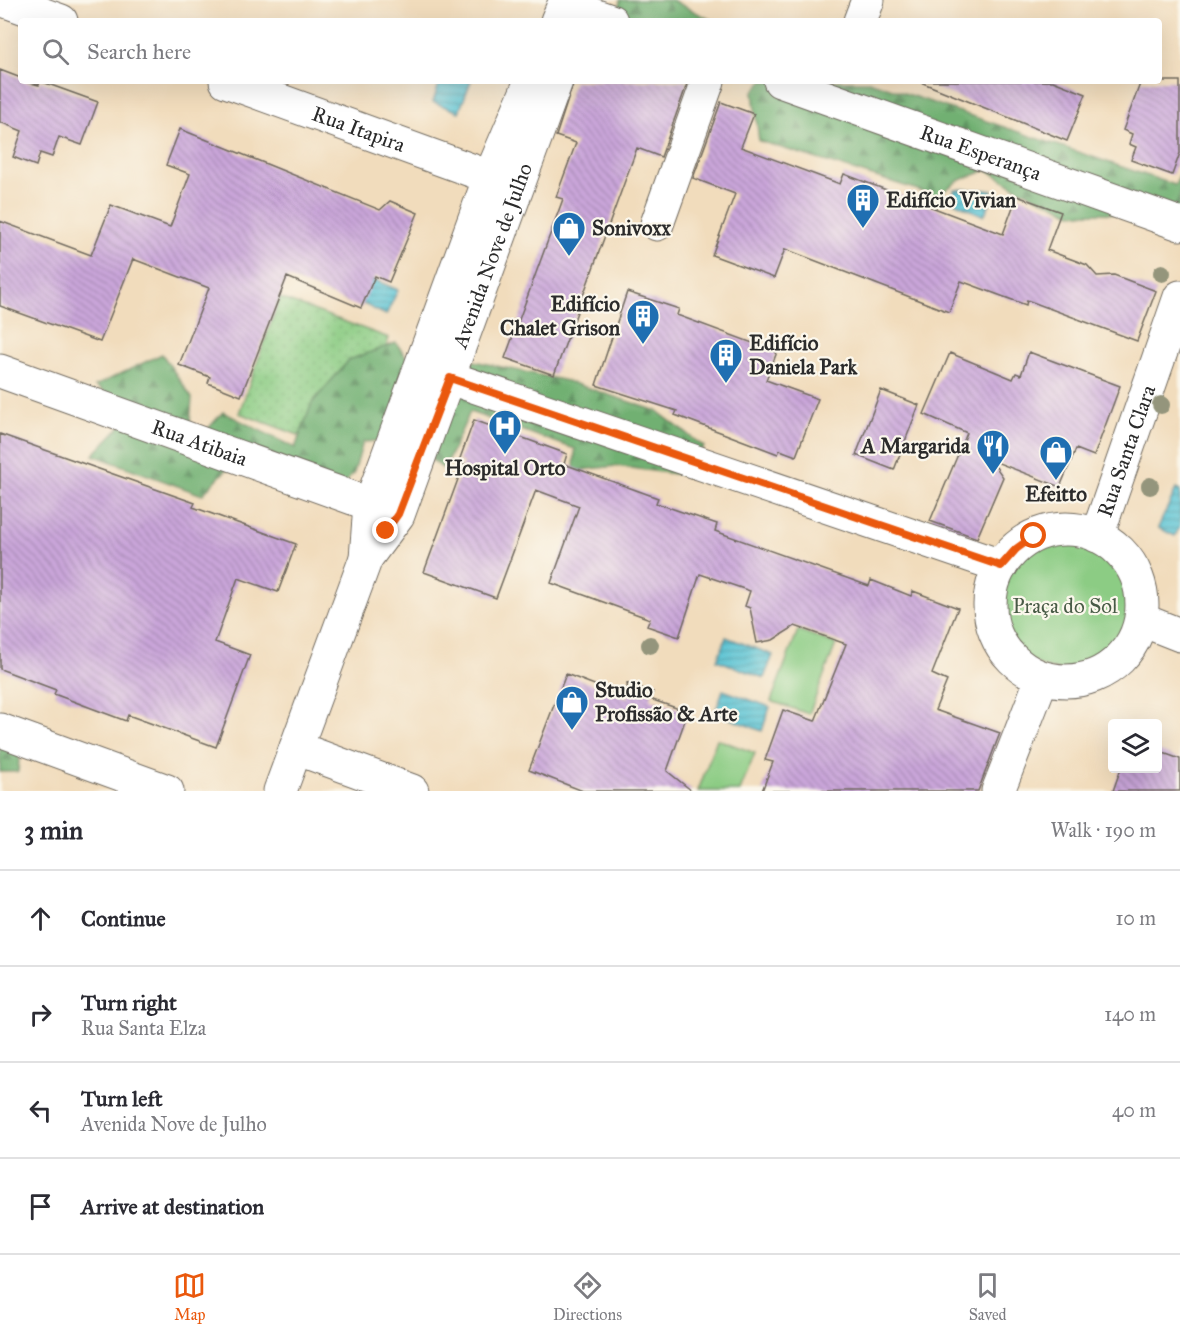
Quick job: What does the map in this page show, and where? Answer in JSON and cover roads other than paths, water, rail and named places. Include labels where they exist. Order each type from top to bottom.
[{"type":"street","points":[[3,0],[53,18]]},
{"type":"street","points":[[861,18],[868,0]]},
{"type":"street","name":"Rua Itapira","points":[[234,84],[490,177]]},
{"type":"street","name":"Avenida Nove de Julho","points":[[280,791],[384,510],[490,177],[530,84]]},
{"type":"street","name":"Avenida Nove de Julho","points":[[384,510],[450,378],[555,84]]},
{"type":"street","points":[[657,224],[707,84]]},
{"type":"street","name":"Rua Esperança","points":[[799,84],[837,90],[1180,224]]},
{"type":"street","name":"Rua Santa Clara","points":[[1097,536],[1180,297]]},
{"type":"street","name":"Rua Atibaia","points":[[0,371],[384,510]]},
{"type":"street","points":[[450,378],[1001,566]]},
{"type":"street","points":[[1056,530],[1079,530],[1097,536],[1122,553],[1135,572],[1142,595],[1142,620],[1132,644],[1116,663],[1093,677],[1068,682],[1042,678],[1022,667],[1006,652],[995,632],[990,610],[992,587],[1001,566],[1016,549],[1034,536],[1056,530]]},
{"type":"street","points":[[1142,620],[1180,635]]},
{"type":"street","points":[[998,791],[1042,678]]},
{"type":"street","points":[[0,730],[167,791]]},
{"type":"street","points":[[296,748],[412,791]]},
{"type":"water","points":[[439,84],[470,84],[459,112],[433,102]]},
{"type":"water","points":[[954,189],[992,190],[991,201],[984,216],[954,202]]},
{"type":"water","points":[[372,279],[398,290],[386,315],[361,303]]},
{"type":"water","points":[[1176,489],[1180,491],[1180,525],[1175,536],[1158,528]]},
{"type":"water","points":[[726,637],[773,655],[764,678],[717,660]]},
{"type":"water","points":[[723,690],[770,707],[762,731],[715,713]]},
{"type":"place","name":"Edifício Vivian","points":[[863,229]]},
{"type":"place","name":"Sonivoxx","points":[[569,257]]},
{"type":"place","name":"Edifício Chalet Grison","points":[[643,345]]},
{"type":"place","name":"Edifício Daniela Park","points":[[726,384]]},
{"type":"place","name":"Hospital Orto","points":[[505,455]]},
{"type":"place","name":"A Margarida","points":[[993,475]]},
{"type":"place","name":"Efeitto","points":[[1056,481]]},
{"type":"place","name":"Studio Profissão & Arte","points":[[572,731]]},
{"type":"park label","name":"Praça do Sol","points":[[1065,606]]}]
